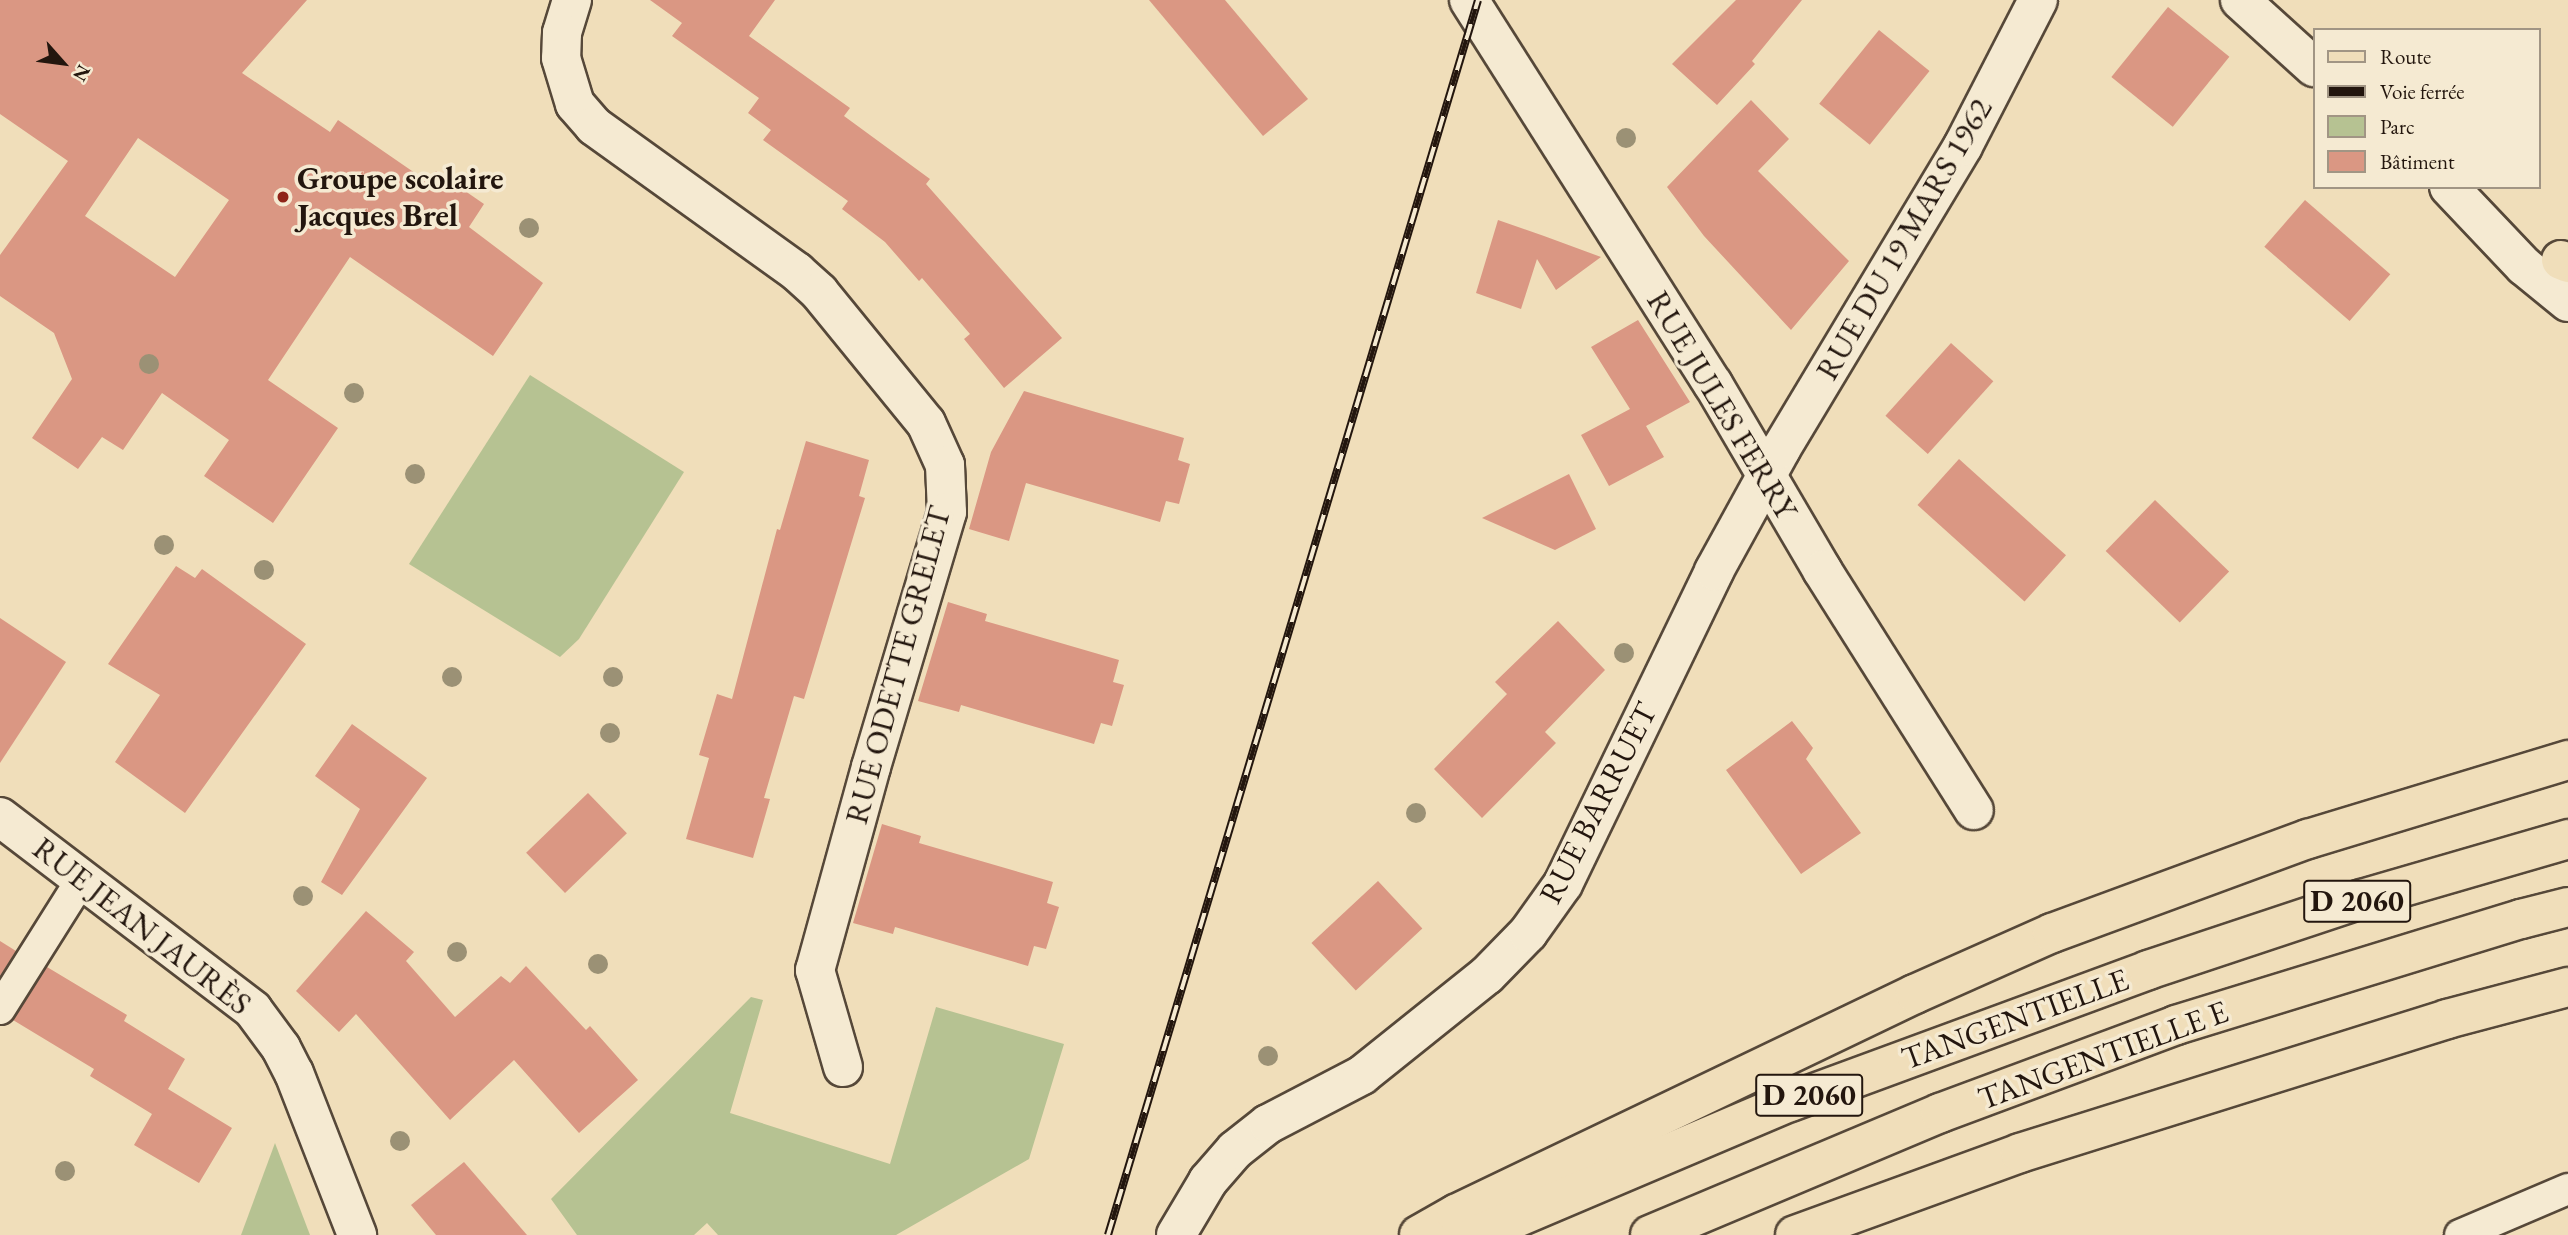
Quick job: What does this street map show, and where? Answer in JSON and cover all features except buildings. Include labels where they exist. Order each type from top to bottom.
[{"type":"main road","points":[[1419,1235],[1456,1214],[1841,1030],[2052,933],[2308,839],[2568,760]]},
{"type":"main road","name":"TANGENTIELLE","points":[[1476,1235],[1790,1102],[2148,970],[2362,899],[2568,839]]},
{"type":"main road","name":"TANGENTIELLE E","points":[[1650,1235],[1940,1113],[2176,1025],[2568,907]]},
{"type":"main road","points":[[1795,1235],[2020,1153],[2447,1019],[2568,987]]},
{"type":"street","name":"RUE ODETTE GRELET","points":[[572,0],[562,33],[561,58],[575,104],[594,126],[797,272],[819,292],[926,423],[945,465],[947,512],[871,767],[815,970],[843,1067]]},
{"type":"street","name":"RUE JULES FERRY","points":[[1469,0],[1713,384],[1766,477],[1974,810]]},
{"type":"street","name":"RUE DU 19 MARS 1962","points":[[1766,477],[1963,146],[2038,0]]},
{"type":"street","points":[[2240,0],[2312,65]]},
{"type":"street","points":[[2451,189],[2524,266],[2568,302]]},
{"type":"street","points":[[2452,189],[2566,263]]},
{"type":"street","name":"RUE BARRUET","points":[[1175,1235],[1208,1181],[1235,1150],[1268,1124],[1363,1075],[1487,975],[1528,933],[1563,884],[1714,571],[1766,477]]},
{"type":"street","name":"RUE JEAN JAURÈS","points":[[0,817],[238,996],[267,1027],[281,1048],[306,1102],[357,1235]]},
{"type":"lane","points":[[0,1009],[83,877]]},
{"type":"lane","points":[[2460,1235],[2568,1189]]},
{"type":"green space","points":[[530,375],[684,472],[579,639],[560,657],[409,564]]},
{"type":"green space","points":[[751,997],[763,1000],[730,1113],[890,1164],[936,1007],[1064,1044],[1029,1159],[896,1235],[718,1235],[707,1223],[694,1235],[577,1235],[551,1199]]},
{"type":"green space","points":[[275,1143],[310,1235],[241,1235]]},
{"type":"railway","points":[[1108,1235],[1478,0]]},
{"type":"place","name":"Groupe scolaire Jacques Brel","points":[[283,197]]}]
